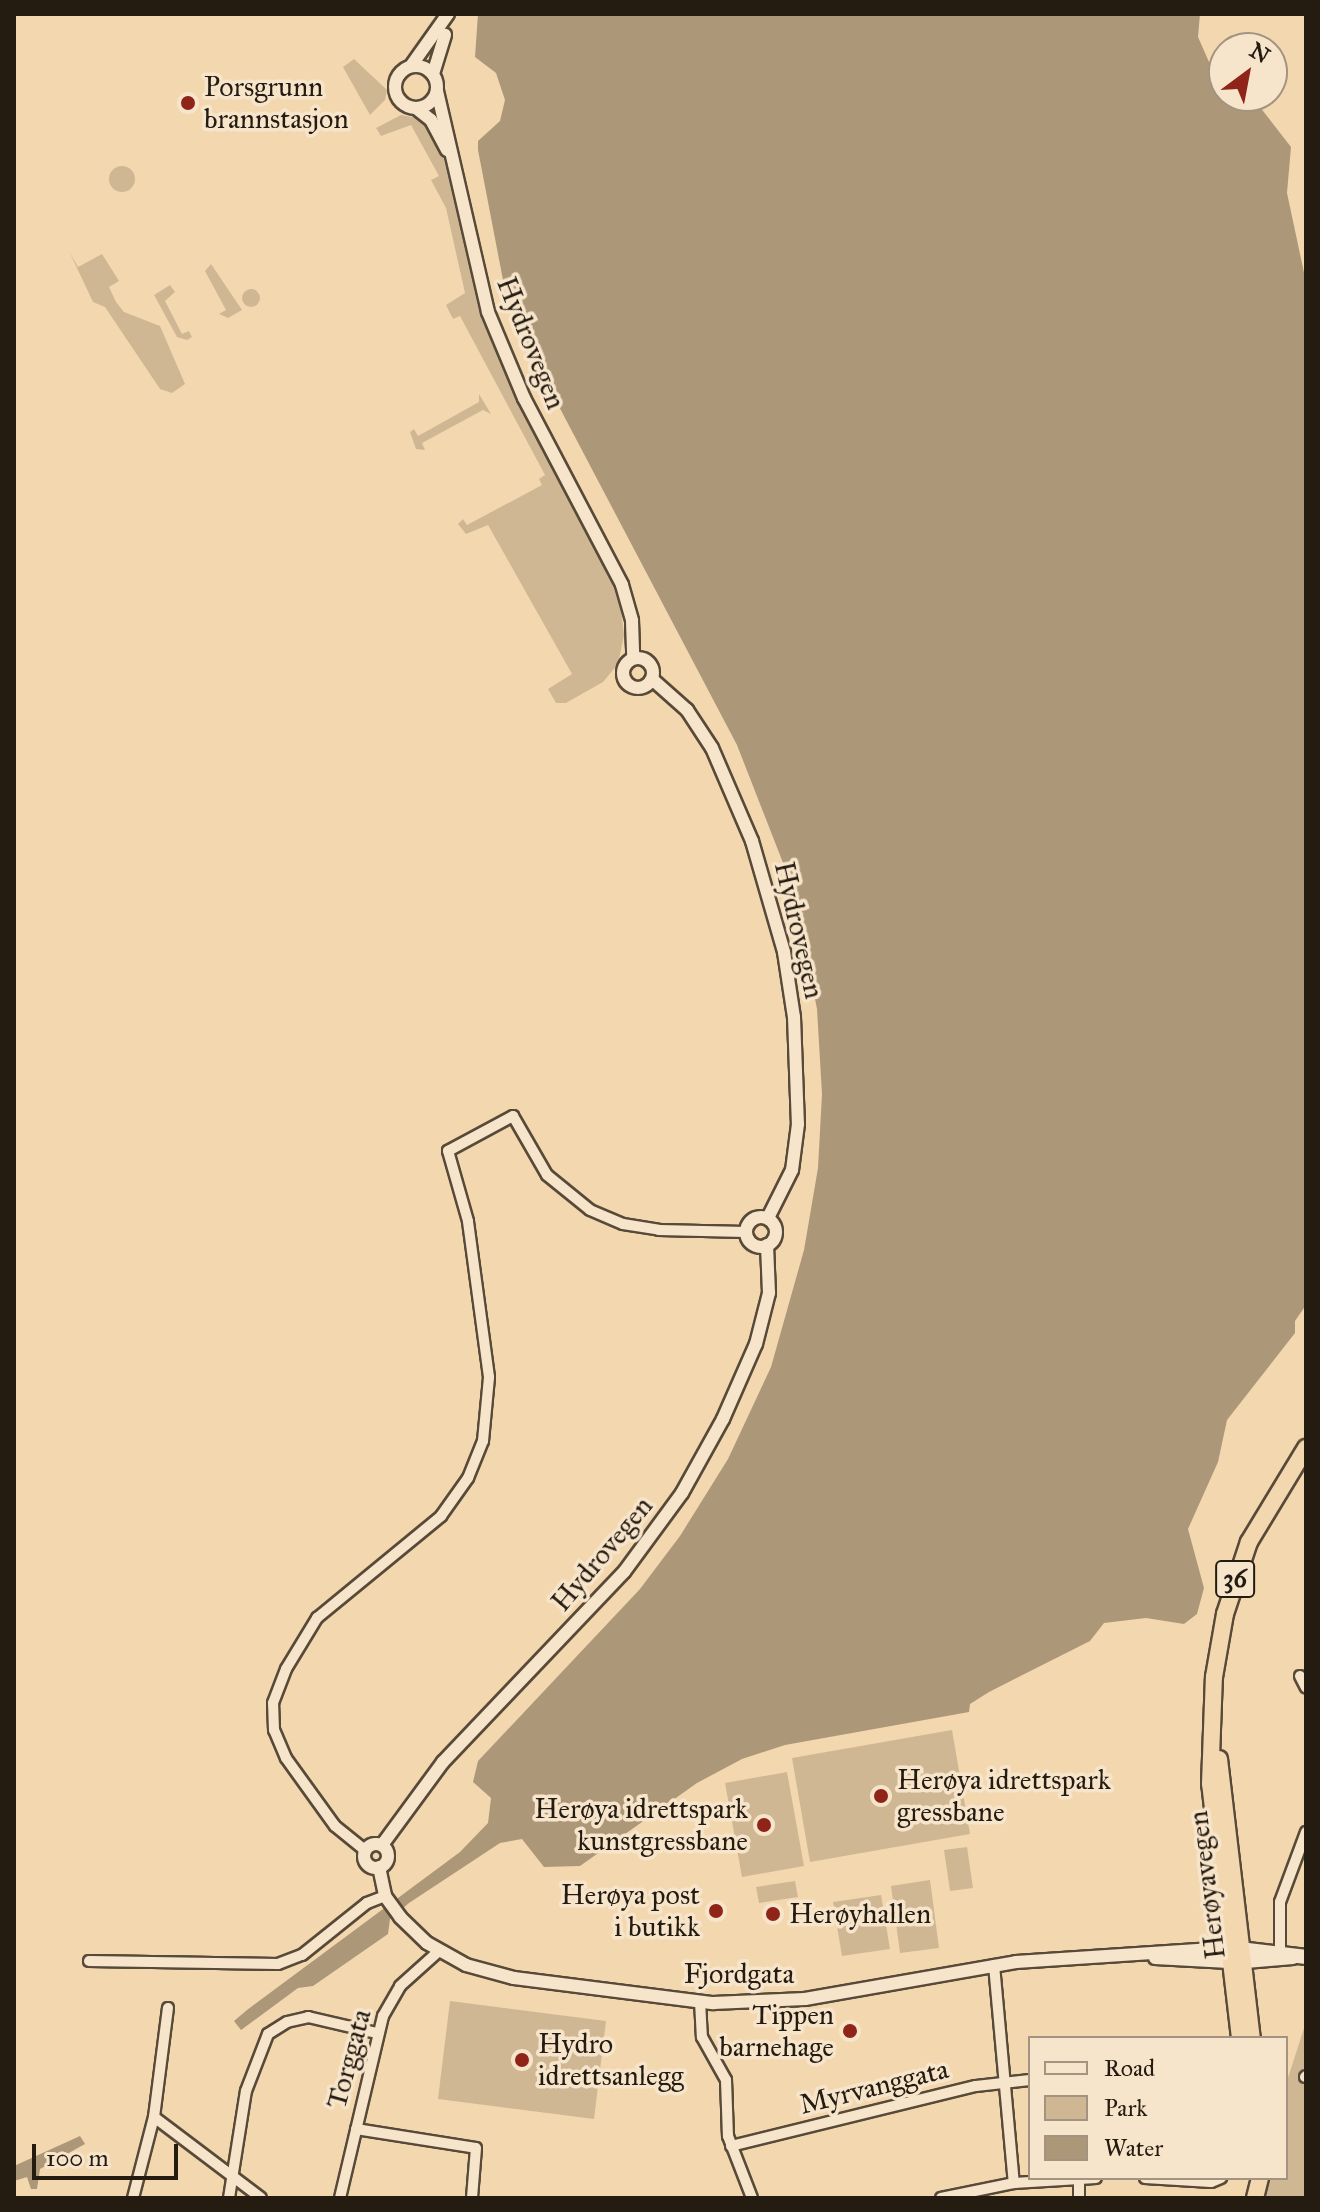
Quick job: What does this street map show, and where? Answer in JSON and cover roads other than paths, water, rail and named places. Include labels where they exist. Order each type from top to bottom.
[{"type":"highway","name":"Herøyavegen","points":[[1252,2036],[1235,1955],[1210,1784],[1216,1660],[1234,1583],[1258,1523],[1306,1448]]},
{"type":"highway","name":"Herøyavegen","points":[[1235,1955],[1240,2036]]},
{"type":"main road","points":[[1235,1955],[1302,1957]]},
{"type":"street","points":[[450,14],[433,74],[437,91],[429,104],[416,108],[400,101],[394,86],[401,71],[411,66],[450,14]]},
{"type":"street","points":[[411,66],[433,74]]},
{"type":"street","name":"Hydrovegen","points":[[437,91],[473,258],[495,331],[622,585],[632,621],[633,658]]},
{"type":"street","name":"Hydrovegen","points":[[416,108],[436,128],[456,171]]},
{"type":"street","points":[[633,658],[649,662],[652,679],[639,688],[628,684],[623,672],[633,658]]},
{"type":"street","name":"Hydrovegen","points":[[652,679],[687,710],[712,748],[752,841],[784,952],[794,1017],[798,1124],[792,1170],[768,1218]]},
{"type":"street","points":[[379,1867],[367,1863],[366,1851],[342,1834],[286,1758],[272,1710],[286,1669],[317,1618],[441,1516],[468,1478],[483,1441],[487,1365],[468,1221],[448,1151],[513,1116],[547,1175],[590,1210],[639,1227],[746,1232]]},
{"type":"street","points":[[768,1218],[776,1230],[767,1245],[750,1242],[746,1232],[753,1219],[768,1218]]},
{"type":"street","name":"Hydrovegen","points":[[382,1845],[443,1762],[624,1572],[682,1493],[723,1419],[756,1344],[769,1293],[767,1245]]},
{"type":"street","points":[[1300,1676],[1306,1688]]},
{"type":"street","points":[[1280,1956],[1280,1902],[1306,1832]]},
{"type":"street","points":[[366,1851],[382,1845],[388,1857],[379,1867]]},
{"type":"street","points":[[89,1961],[292,1960],[367,1903],[391,1905],[379,1867]]},
{"type":"street","name":"Fjordgata","points":[[391,1905],[439,1951],[474,1968],[514,1978],[700,2001],[805,1999],[994,1965],[1148,1955],[1235,1955]]},
{"type":"street","name":"Torggata","points":[[340,2198],[377,2033],[393,1995],[439,1951]]},
{"type":"street","points":[[994,1965],[1014,2183]]},
{"type":"street","points":[[700,2001],[702,2037],[726,2080],[731,2146],[752,2198]]},
{"type":"street","points":[[133,2198],[154,2117],[168,2008]]},
{"type":"street","points":[[229,2198],[246,2091],[268,2034],[287,2022],[308,2017],[377,2033]]},
{"type":"street","name":"Myrvanggata","points":[[731,2146],[1006,2082],[1028,2080]]},
{"type":"street","points":[[154,2117],[261,2198]]},
{"type":"street","points":[[356,2129],[476,2148],[472,2198]]},
{"type":"street","points":[[941,2198],[1014,2183],[1063,2180]]},
{"type":"street","points":[[1178,2180],[1216,2180]]},
{"type":"water","points":[[478,14],[1200,14],[1198,37],[1208,60],[1208,112],[1264,112],[1291,147],[1287,193],[1306,282],[1306,1305],[1295,1321],[1295,1333],[1227,1420],[1218,1462],[1188,1529],[1204,1588],[1197,1614],[1184,1624],[1146,1618],[1104,1623],[1090,1641],[989,1692],[970,1704],[969,1712],[785,1745],[742,1759],[697,1783],[580,1866],[544,1867],[522,1839],[500,1843],[409,1903],[390,1919],[388,1934],[313,1986],[298,1988],[241,2030],[234,2021],[247,2010],[460,1852],[488,1823],[491,1798],[473,1782],[478,1761],[640,1589],[680,1536],[728,1459],[771,1367],[804,1250],[818,1168],[822,1094],[817,1009],[794,891],[737,745],[524,340],[503,280],[478,150],[478,141],[500,121],[505,100],[496,73],[475,57]]},
{"type":"water","points":[[80,2136],[85,2144],[40,2169],[37,2189],[31,2189],[27,2177],[14,2181],[14,2166]]},
{"type":"place","name":"Porsgrunn brannstasjon","points":[[188,103]]},
{"type":"place","name":"Herøya idrettspark gressbane","points":[[881,1796]]},
{"type":"place","name":"Herøya idrettspark kunstgressbane","points":[[764,1825]]},
{"type":"place","name":"Herøya post i butikk","points":[[716,1911]]},
{"type":"place","name":"Herøyhallen","points":[[773,1914]]},
{"type":"place","name":"Tippen barnehage","points":[[850,2031]]},
{"type":"place","name":"Hydro idrettsanlegg","points":[[522,2060]]}]
